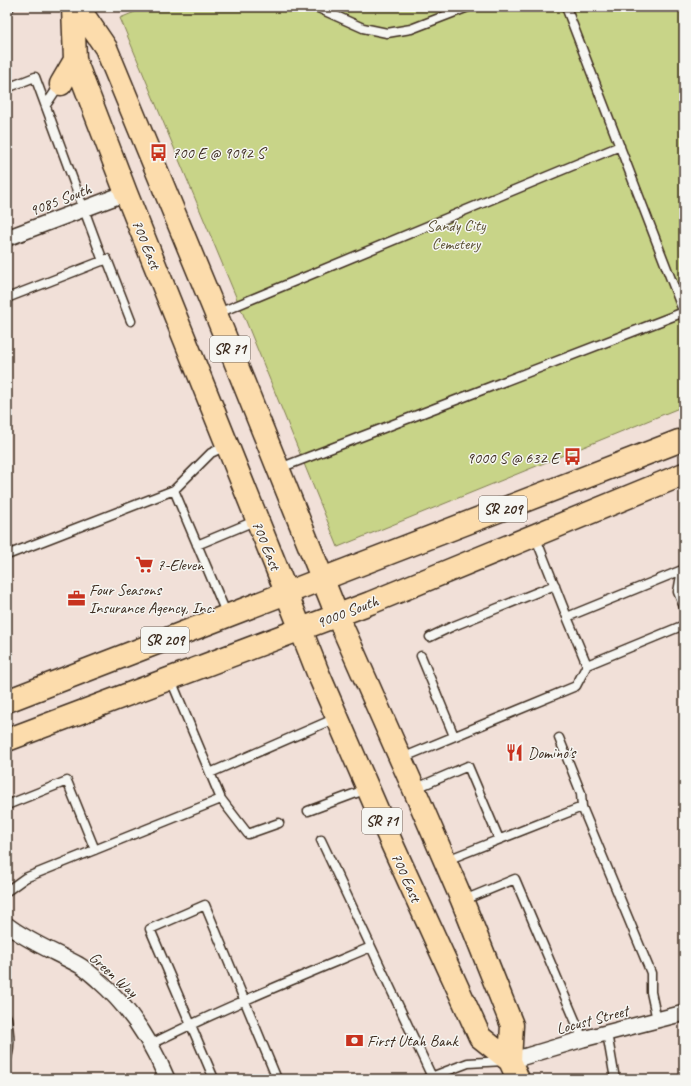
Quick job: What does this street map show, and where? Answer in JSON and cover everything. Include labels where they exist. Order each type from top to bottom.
[{"type":"main road","name":"700 East","points":[[73,7],[75,60],[126,193],[318,673],[368,789],[480,1037],[514,1070]]},
{"type":"main road","name":"SR 71","points":[[78,7],[106,48],[216,314],[337,615],[462,900],[512,1026],[514,1070]]},
{"type":"main road","points":[[61,84],[75,60]]},
{"type":"main road","name":"SR 209","points":[[7,701],[679,441],[684,441]]},
{"type":"main road","name":"9000 South","points":[[7,740],[370,603],[684,474]]},
{"type":"street","name":"9085 South","points":[[7,238],[126,193]]},
{"type":"street","name":"Green Way","points":[[7,925],[18,934],[80,966],[107,988],[132,1014],[151,1044],[167,1079]]},
{"type":"street","name":"Locust Street","points":[[514,1070],[583,1039],[684,1013]]},
{"type":"lane","points":[[316,7],[363,28],[387,33],[411,29],[468,7]]},
{"type":"lane","points":[[279,469],[684,312],[566,7]]},
{"type":"lane","points":[[7,88],[35,77],[103,261]]},
{"type":"lane","points":[[46,105],[61,84]]},
{"type":"lane","points":[[216,314],[620,146]]},
{"type":"lane","points":[[7,298],[108,259],[131,321]]},
{"type":"lane","points":[[7,555],[174,490],[211,453],[227,445]]},
{"type":"lane","points":[[174,490],[227,616]]},
{"type":"lane","points":[[197,545],[257,520]]},
{"type":"lane","points":[[535,536],[587,665]]},
{"type":"lane","points":[[567,617],[683,569]]},
{"type":"lane","points":[[683,569],[678,592],[684,606]]},
{"type":"lane","points":[[430,637],[450,627],[554,585]]},
{"type":"lane","points":[[401,759],[576,686],[587,665],[684,626]]},
{"type":"lane","points":[[421,656],[454,736]]},
{"type":"lane","points":[[171,679],[221,799],[248,834],[279,822]]},
{"type":"lane","points":[[210,773],[337,718]]},
{"type":"lane","points":[[559,738],[581,793],[582,806],[650,973],[651,992],[657,1020]]},
{"type":"lane","points":[[414,789],[468,766],[499,839]]},
{"type":"lane","points":[[7,805],[67,781],[95,850]]},
{"type":"lane","points":[[308,811],[368,789]]},
{"type":"lane","points":[[7,891],[25,878],[221,799]]},
{"type":"lane","points":[[445,861],[582,806]]},
{"type":"lane","points":[[321,840],[371,947],[429,1078],[468,1062],[514,1070]]},
{"type":"lane","points":[[462,900],[515,879],[583,1039]]},
{"type":"lane","points":[[214,1079],[150,929],[205,905],[277,1079]]},
{"type":"lane","points":[[151,1044],[190,1024],[244,1000],[371,947]]},
{"type":"lane","points":[[7,1018],[9,1035],[7,1058]]},
{"type":"lane","points":[[607,1033],[615,1079]]},
{"type":"green space","name":"Sandy City Cemetery","points":[[147,7],[684,7],[684,406],[338,547],[120,18]]},
{"type":"place","name":"700 E @ 9092 S","points":[[159,152]]},
{"type":"place","name":"9000 S @ 632 E","points":[[572,457]]},
{"type":"place","name":"7-Eleven","points":[[144,564]]},
{"type":"place","name":"Four Seasons Insurance Agency, Inc.","points":[[76,598]]},
{"type":"place","name":"Domino's","points":[[515,752]]},
{"type":"place","name":"First Utah Bank","points":[[354,1040]]}]
